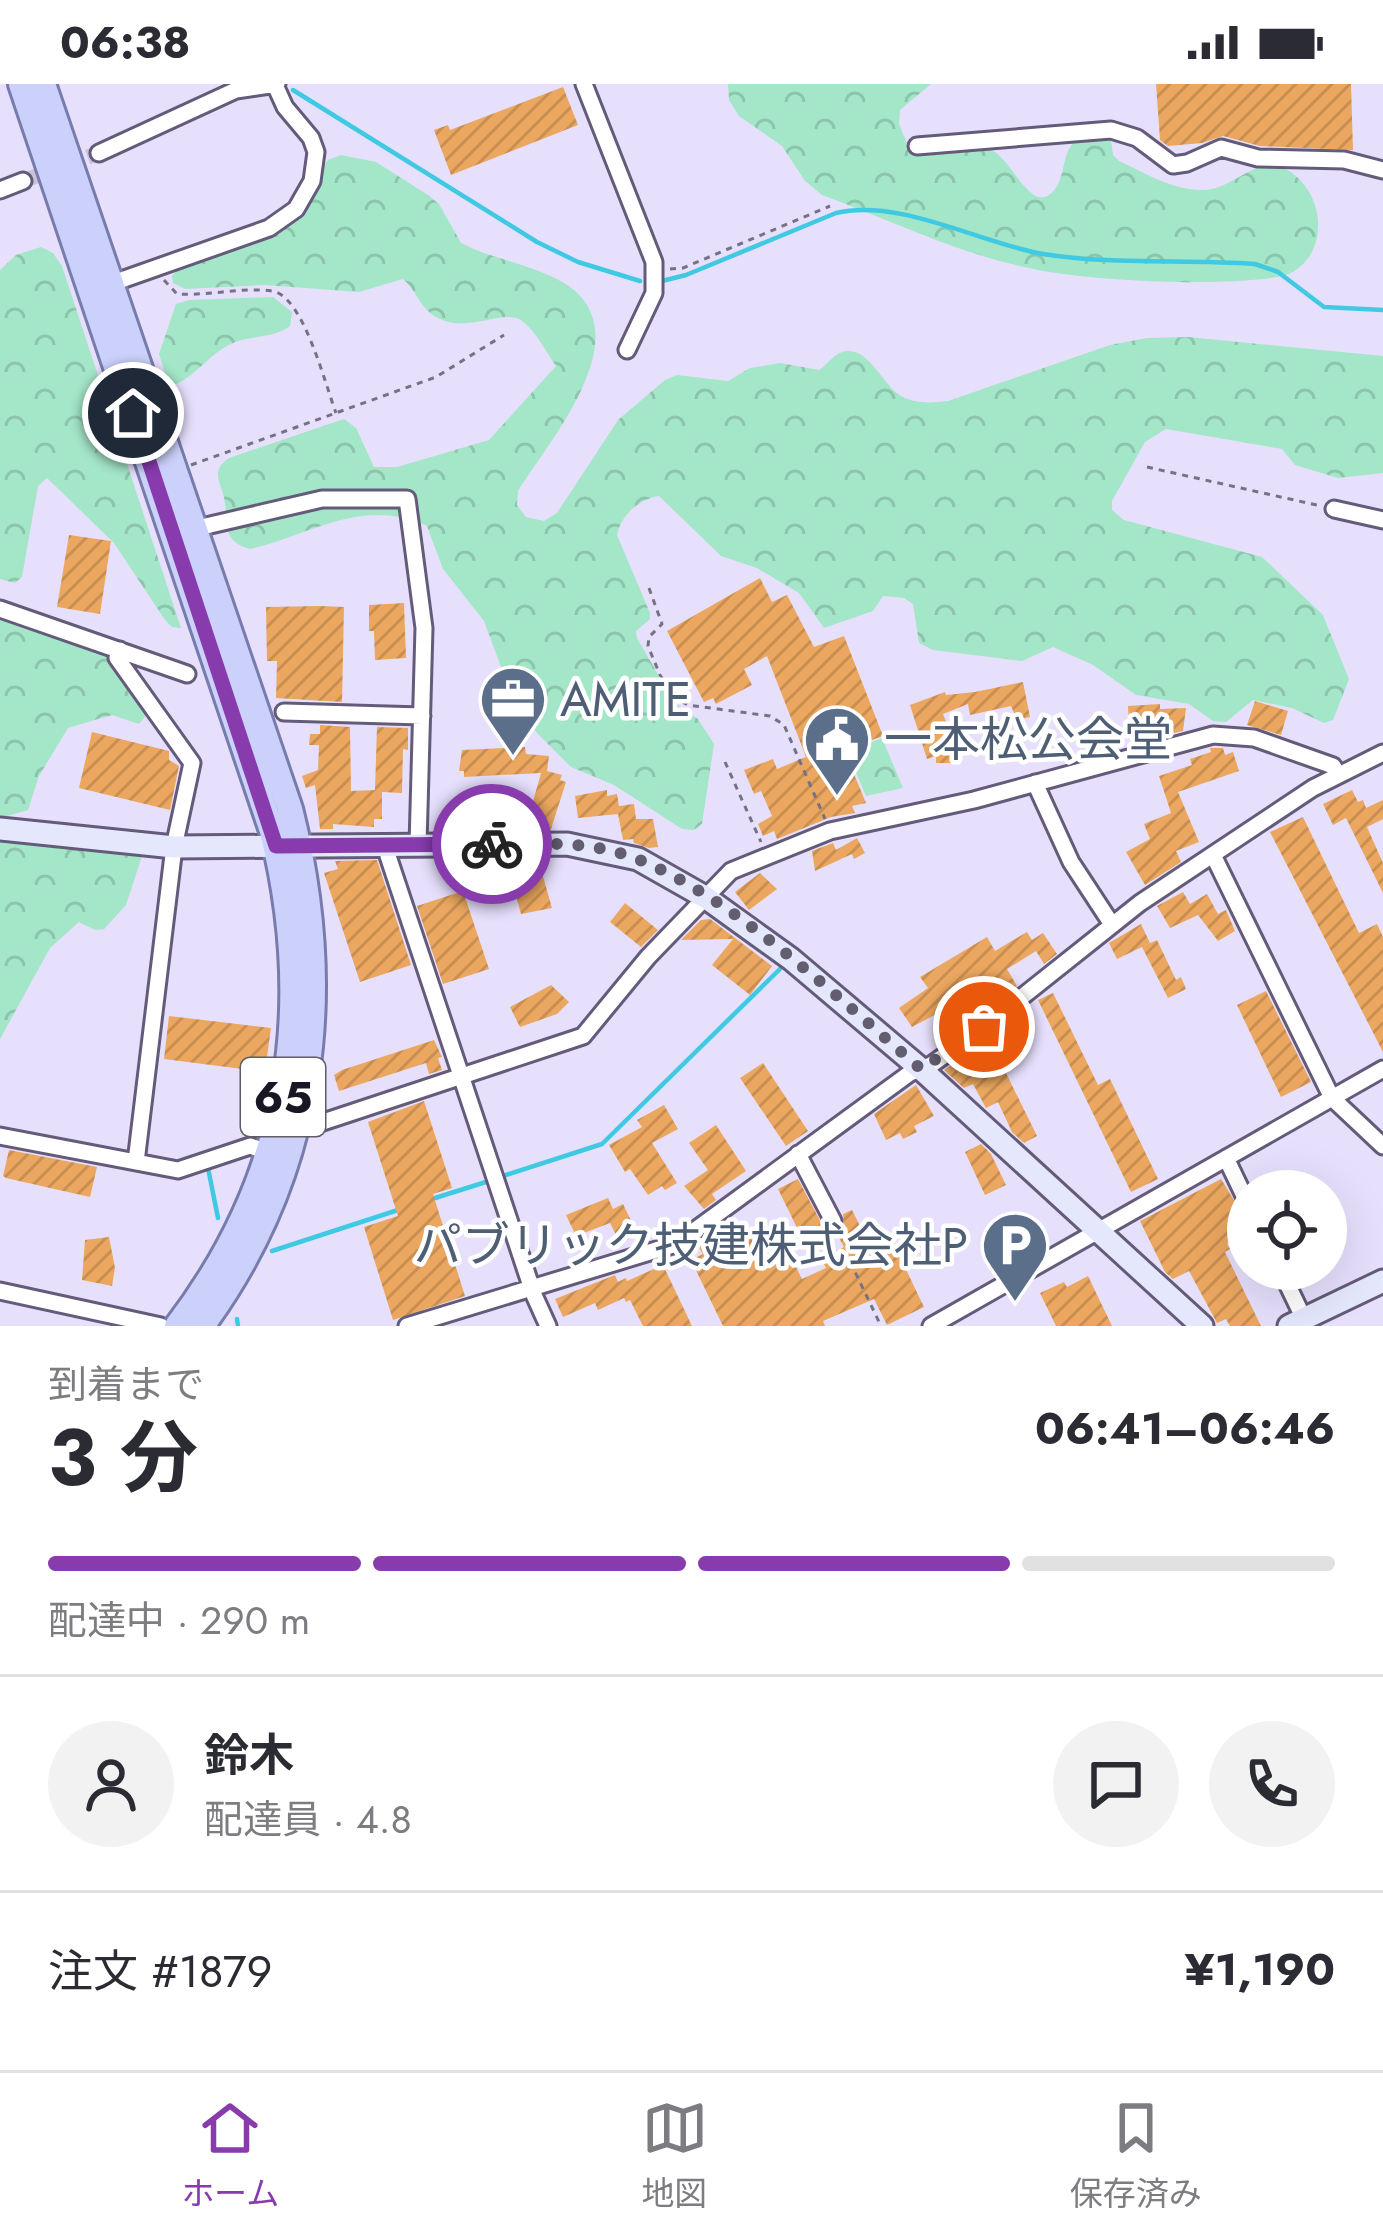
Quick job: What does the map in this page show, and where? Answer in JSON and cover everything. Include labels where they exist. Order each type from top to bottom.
[{"type":"main road","name":"65","points":[[21,84],[312,914],[315,986],[310,1057],[298,1120],[260,1228],[202,1326]]},
{"type":"main road","name":"65","points":[[44,84],[250,690],[288,846],[294,1004],[285,1088],[269,1152],[227,1251],[177,1326]]},
{"type":"street","points":[[99,152],[236,90],[276,84],[285,107],[311,138],[316,152],[305,196],[296,209],[269,228],[110,284]]},
{"type":"street","points":[[584,84],[654,262],[654,293],[627,350]]},
{"type":"street","points":[[917,146],[1111,130],[1137,138],[1173,165],[1187,164],[1221,148],[1258,158],[1344,160],[1383,170]]},
{"type":"street","points":[[0,190],[23,182]]},
{"type":"street","points":[[193,529],[322,499],[407,499],[424,628],[418,844]]},
{"type":"street","points":[[1334,509],[1383,520]]},
{"type":"street","points":[[0,609],[187,674]]},
{"type":"street","points":[[119,650],[117,658],[192,763],[174,847],[136,1162]]},
{"type":"street","points":[[284,712],[422,716]]},
{"type":"street","points":[[298,1120],[317,1124],[584,1036],[731,871],[830,831],[1213,735],[1254,738],[1334,766],[1338,775]]},
{"type":"street","points":[[407,1326],[676,1244],[984,1027],[1111,923],[1338,775],[1383,753]]},
{"type":"street","points":[[1035,783],[1071,862],[1111,923]]},
{"type":"street","points":[[0,829],[174,847],[591,847],[638,859],[705,897],[778,948],[921,1069],[1202,1326]]},
{"type":"street","points":[[388,845],[548,1326]]},
{"type":"street","points":[[1213,855],[1332,1098],[1383,1146]]},
{"type":"street","points":[[931,1326],[1383,1069]]},
{"type":"street","points":[[0,1136],[178,1170],[250,1146],[269,1152]]},
{"type":"street","points":[[798,1154],[832,1221]]},
{"type":"street","points":[[1226,1158],[1232,1170]]},
{"type":"street","points":[[1286,1290],[1296,1322],[1383,1281]]},
{"type":"street","points":[[0,1292],[161,1326]]},
{"type":"path","points":[[654,271],[682,268],[830,206]]},
{"type":"path","points":[[159,267],[170,290],[177,294],[274,291],[292,301],[336,413]]},
{"type":"path","points":[[173,471],[436,377],[504,335]]},
{"type":"path","points":[[1147,467],[1334,509]]},
{"type":"path","points":[[650,588],[662,624],[648,646],[677,699],[688,705],[770,716],[784,724],[830,831]]},
{"type":"path","points":[[725,762],[766,855]]},
{"type":"path","points":[[845,1251],[881,1326]]},
{"type":"green space","points":[[728,84],[931,84],[900,110],[899,124],[909,148],[985,148],[1002,158],[1028,190],[1042,197],[1055,189],[1069,150],[1080,138],[1105,137],[1111,140],[1119,161],[1194,190],[1216,188],[1257,168],[1278,166],[1301,181],[1311,195],[1318,218],[1316,239],[1308,258],[1293,272],[1245,281],[1100,278],[995,260],[822,195],[805,181],[782,146],[739,116],[729,100]]},
{"type":"green space","points":[[341,155],[376,162],[428,195],[439,204],[461,243],[552,277],[586,304],[595,329],[593,357],[583,386],[518,491],[517,505],[526,517],[544,521],[557,513],[618,420],[677,375],[728,381],[750,368],[780,363],[819,370],[839,353],[851,351],[867,360],[901,396],[930,402],[948,401],[1110,345],[1147,338],[1188,337],[1383,356],[1383,473],[1338,478],[1295,465],[1282,449],[1166,429],[1145,442],[1112,501],[1112,510],[1124,520],[1262,557],[1323,615],[1349,679],[1333,720],[1324,723],[1292,708],[1253,700],[1226,722],[1213,721],[1189,704],[1136,695],[1093,665],[1053,647],[1022,661],[933,650],[919,643],[913,604],[904,598],[883,596],[873,611],[824,628],[799,593],[757,568],[721,556],[659,496],[632,509],[617,535],[650,613],[650,619],[636,631],[637,638],[674,702],[698,719],[714,744],[702,824],[694,830],[682,829],[614,785],[571,767],[537,733],[510,691],[484,621],[443,569],[427,526],[380,515],[358,517],[250,549],[235,542],[228,532],[218,473],[229,458],[344,419],[356,428],[374,467],[397,467],[489,440],[556,366],[522,321],[506,317],[451,323],[428,311],[403,279],[359,292],[264,285],[185,289],[173,283],[172,276],[182,265],[272,233],[328,160]]},
{"type":"green space","points":[[41,247],[53,253],[62,266],[181,628],[165,620],[114,543],[47,478],[38,486],[22,577],[15,583],[0,579],[0,270],[16,255]]},
{"type":"green space","points":[[273,297],[292,312],[290,326],[233,343],[169,386],[159,354],[176,304]]},
{"type":"green space","points":[[0,616],[104,652],[147,714],[139,724],[112,715],[68,728],[39,776],[28,810],[0,818]]},
{"type":"green space","points":[[882,738],[903,788],[866,796],[852,763],[843,766],[839,755]]},
{"type":"green space","points":[[0,840],[142,856],[126,905],[104,929],[79,922],[50,948],[0,1039]]},
{"type":"building","points":[[1156,84],[1351,84],[1353,150],[1260,146],[1223,136],[1168,146],[1160,140]]},
{"type":"building","points":[[563,87],[578,125],[451,175],[434,130],[448,125],[450,130]]},
{"type":"building","points":[[69,535],[111,541],[100,614],[57,607]]},
{"type":"building","points":[[760,578],[772,602],[787,595],[814,647],[844,636],[883,736],[844,750],[866,803],[852,806],[855,813],[831,817],[777,839],[774,831],[763,836],[758,824],[772,816],[761,791],[754,794],[744,770],[773,759],[777,769],[806,757],[767,656],[744,669],[752,685],[716,704],[713,698],[704,702],[667,631]]},
{"type":"building","points":[[404,603],[406,658],[375,660],[369,605]]},
{"type":"building","points":[[266,607],[344,607],[342,702],[276,698],[277,661],[267,661]]},
{"type":"building","points":[[1023,682],[1030,717],[1017,720],[1011,706],[970,715],[968,704],[943,714],[962,763],[936,763],[936,756],[927,759],[910,705],[945,692],[975,692]]},
{"type":"building","points":[[1255,701],[1288,711],[1281,735],[1247,725]]},
{"type":"building","points":[[1160,704],[1160,709],[1186,708],[1183,731],[1170,734],[1170,727],[1129,727],[1128,706]]},
{"type":"building","points":[[320,725],[350,727],[351,791],[375,790],[377,727],[408,728],[402,793],[382,792],[382,819],[374,819],[374,827],[333,824],[333,829],[320,829],[315,785],[306,788],[302,776],[318,770],[319,745],[309,745],[310,734],[320,734]]},
{"type":"building","points":[[92,732],[169,751],[169,760],[179,766],[170,810],[79,788]]},
{"type":"building","points":[[525,747],[526,754],[549,756],[547,771],[562,775],[560,780],[566,782],[551,829],[527,823],[541,773],[464,777],[464,771],[459,771],[462,750]]},
{"type":"building","points":[[1210,748],[1223,748],[1225,755],[1233,752],[1239,771],[1178,792],[1199,842],[1176,851],[1181,862],[1145,885],[1126,852],[1150,839],[1144,824],[1171,813],[1159,776],[1192,765],[1190,759],[1211,752]]},
{"type":"building","points":[[607,790],[607,796],[617,794],[619,806],[634,804],[636,819],[653,819],[658,847],[623,840],[618,814],[578,818],[575,796]]},
{"type":"building","points":[[1352,790],[1366,808],[1383,800],[1383,819],[1367,827],[1383,863],[1383,893],[1346,818],[1333,825],[1323,804]]},
{"type":"building","points":[[1303,817],[1359,933],[1377,924],[1383,937],[1383,1052],[1270,832]]},
{"type":"building","points":[[857,838],[865,853],[815,871],[812,851],[833,843],[836,850]]},
{"type":"building","points":[[538,859],[552,908],[521,914],[515,892],[525,888],[523,862]]},
{"type":"building","points":[[377,860],[411,965],[360,982],[324,873],[338,869],[335,861]]},
{"type":"building","points":[[760,873],[777,889],[749,910],[735,892]]},
{"type":"building","points":[[463,891],[489,969],[443,984],[417,906]]},
{"type":"building","points":[[1183,892],[1190,904],[1207,894],[1218,914],[1226,910],[1235,931],[1218,941],[1198,915],[1170,928],[1157,906]]},
{"type":"building","points":[[625,903],[658,930],[641,947],[610,922]]},
{"type":"building","points":[[710,919],[772,966],[750,995],[712,965],[733,939],[681,940],[701,920]]},
{"type":"building","points":[[1141,924],[1150,943],[1146,945],[1157,940],[1176,980],[1181,977],[1186,989],[1168,998],[1142,947],[1117,959],[1109,943]]},
{"type":"building","points":[[1027,932],[1032,940],[1043,933],[1057,954],[1044,964],[1036,951],[1007,969],[1017,986],[957,1028],[944,1010],[912,1027],[899,1008],[928,988],[920,977],[987,937],[995,951]]},
{"type":"building","points":[[551,985],[569,1002],[557,1014],[520,1027],[510,1007]]},
{"type":"building","points":[[1266,991],[1311,1082],[1281,1097],[1237,1005]]},
{"type":"building","points":[[1053,993],[1098,1085],[1110,1079],[1158,1179],[1131,1192],[1038,1000]]},
{"type":"building","points":[[169,1016],[271,1028],[265,1072],[164,1059]]},
{"type":"building","points":[[434,1040],[442,1070],[429,1074],[426,1063],[339,1091],[334,1075],[342,1070]]},
{"type":"building","points":[[983,1044],[999,1076],[1006,1073],[1037,1136],[1024,1143],[1012,1132],[998,1102],[986,1108],[973,1084],[964,1088],[944,1070]]},
{"type":"building","points":[[763,1063],[808,1131],[786,1146],[740,1078]]},
{"type":"building","points":[[916,1085],[934,1116],[914,1126],[917,1132],[903,1139],[900,1133],[886,1140],[874,1114]]},
{"type":"building","points":[[424,1101],[452,1188],[433,1194],[465,1296],[393,1320],[364,1227],[398,1216],[368,1122]]},
{"type":"building","points":[[664,1105],[678,1129],[652,1143],[677,1183],[648,1195],[630,1169],[625,1172],[609,1145],[642,1127],[637,1120]]},
{"type":"building","points":[[716,1125],[746,1171],[712,1194],[716,1200],[704,1209],[684,1186],[708,1170],[689,1143]]},
{"type":"building","points":[[981,1144],[1006,1185],[985,1195],[965,1152]]},
{"type":"building","points":[[9,1150],[97,1167],[90,1197],[6,1178]]},
{"type":"building","points":[[798,1179],[824,1228],[802,1238],[778,1189]]},
{"type":"building","points":[[1221,1179],[1227,1189],[1227,1290],[1243,1290],[1261,1326],[1230,1326],[1226,1319],[1217,1323],[1189,1271],[1173,1279],[1165,1272],[1140,1221]]},
{"type":"building","points":[[608,1198],[613,1209],[623,1204],[638,1235],[620,1243],[610,1223],[576,1236],[566,1215]]},
{"type":"building","points":[[852,1210],[868,1242],[888,1232],[924,1307],[887,1325],[874,1299],[823,1321],[825,1326],[723,1326],[691,1260],[703,1254],[696,1244],[732,1218],[744,1234],[748,1232],[766,1269],[791,1257],[802,1279],[826,1268],[821,1258],[844,1247],[836,1232],[844,1226],[843,1214]]},
{"type":"building","points":[[109,1237],[115,1268],[112,1286],[82,1280],[85,1240]]},
{"type":"building","points":[[663,1265],[692,1326],[643,1326],[630,1300],[624,1298],[598,1310],[595,1303],[563,1317],[555,1299],[615,1275],[618,1282],[627,1281]]},
{"type":"building","points":[[1088,1276],[1112,1326],[1056,1326],[1040,1293]]},
{"type":"waterway","points":[[293,90],[537,242],[578,262],[640,281]]},
{"type":"waterway","points":[[662,281],[836,213],[861,210],[913,216],[1043,254],[1255,264],[1278,272],[1324,307],[1383,310]]},
{"type":"waterway","points":[[503,1176],[602,1144],[780,969]]},
{"type":"waterway","points":[[1344,1100],[1383,1078]]},
{"type":"waterway","points":[[1236,1162],[1332,1107]]},
{"type":"waterway","points":[[208,1168],[218,1218]]},
{"type":"waterway","points":[[1116,1230],[1222,1169]]},
{"type":"waterway","points":[[432,1199],[489,1181]]},
{"type":"waterway","points":[[272,1251],[398,1210]]},
{"type":"waterway","points":[[947,1326],[1095,1241]]},
{"type":"waterway","points":[[237,1319],[238,1326]]},
{"type":"tunnel","points":[[23,181],[99,153]]},
{"type":"way so far","points":[[492,844],[591,847],[660,869],[778,948],[921,1069],[984,1027]]},
{"type":"place","name":"AMITE","points":[[513,758]]},
{"type":"place","name":"一本松公会堂","points":[[837,798]]},
{"type":"place","name":"パブリック技建株式会社P","points":[[1015,1304]]},
{"type":"route","points":[[133,413],[276,846],[492,844]]}]
